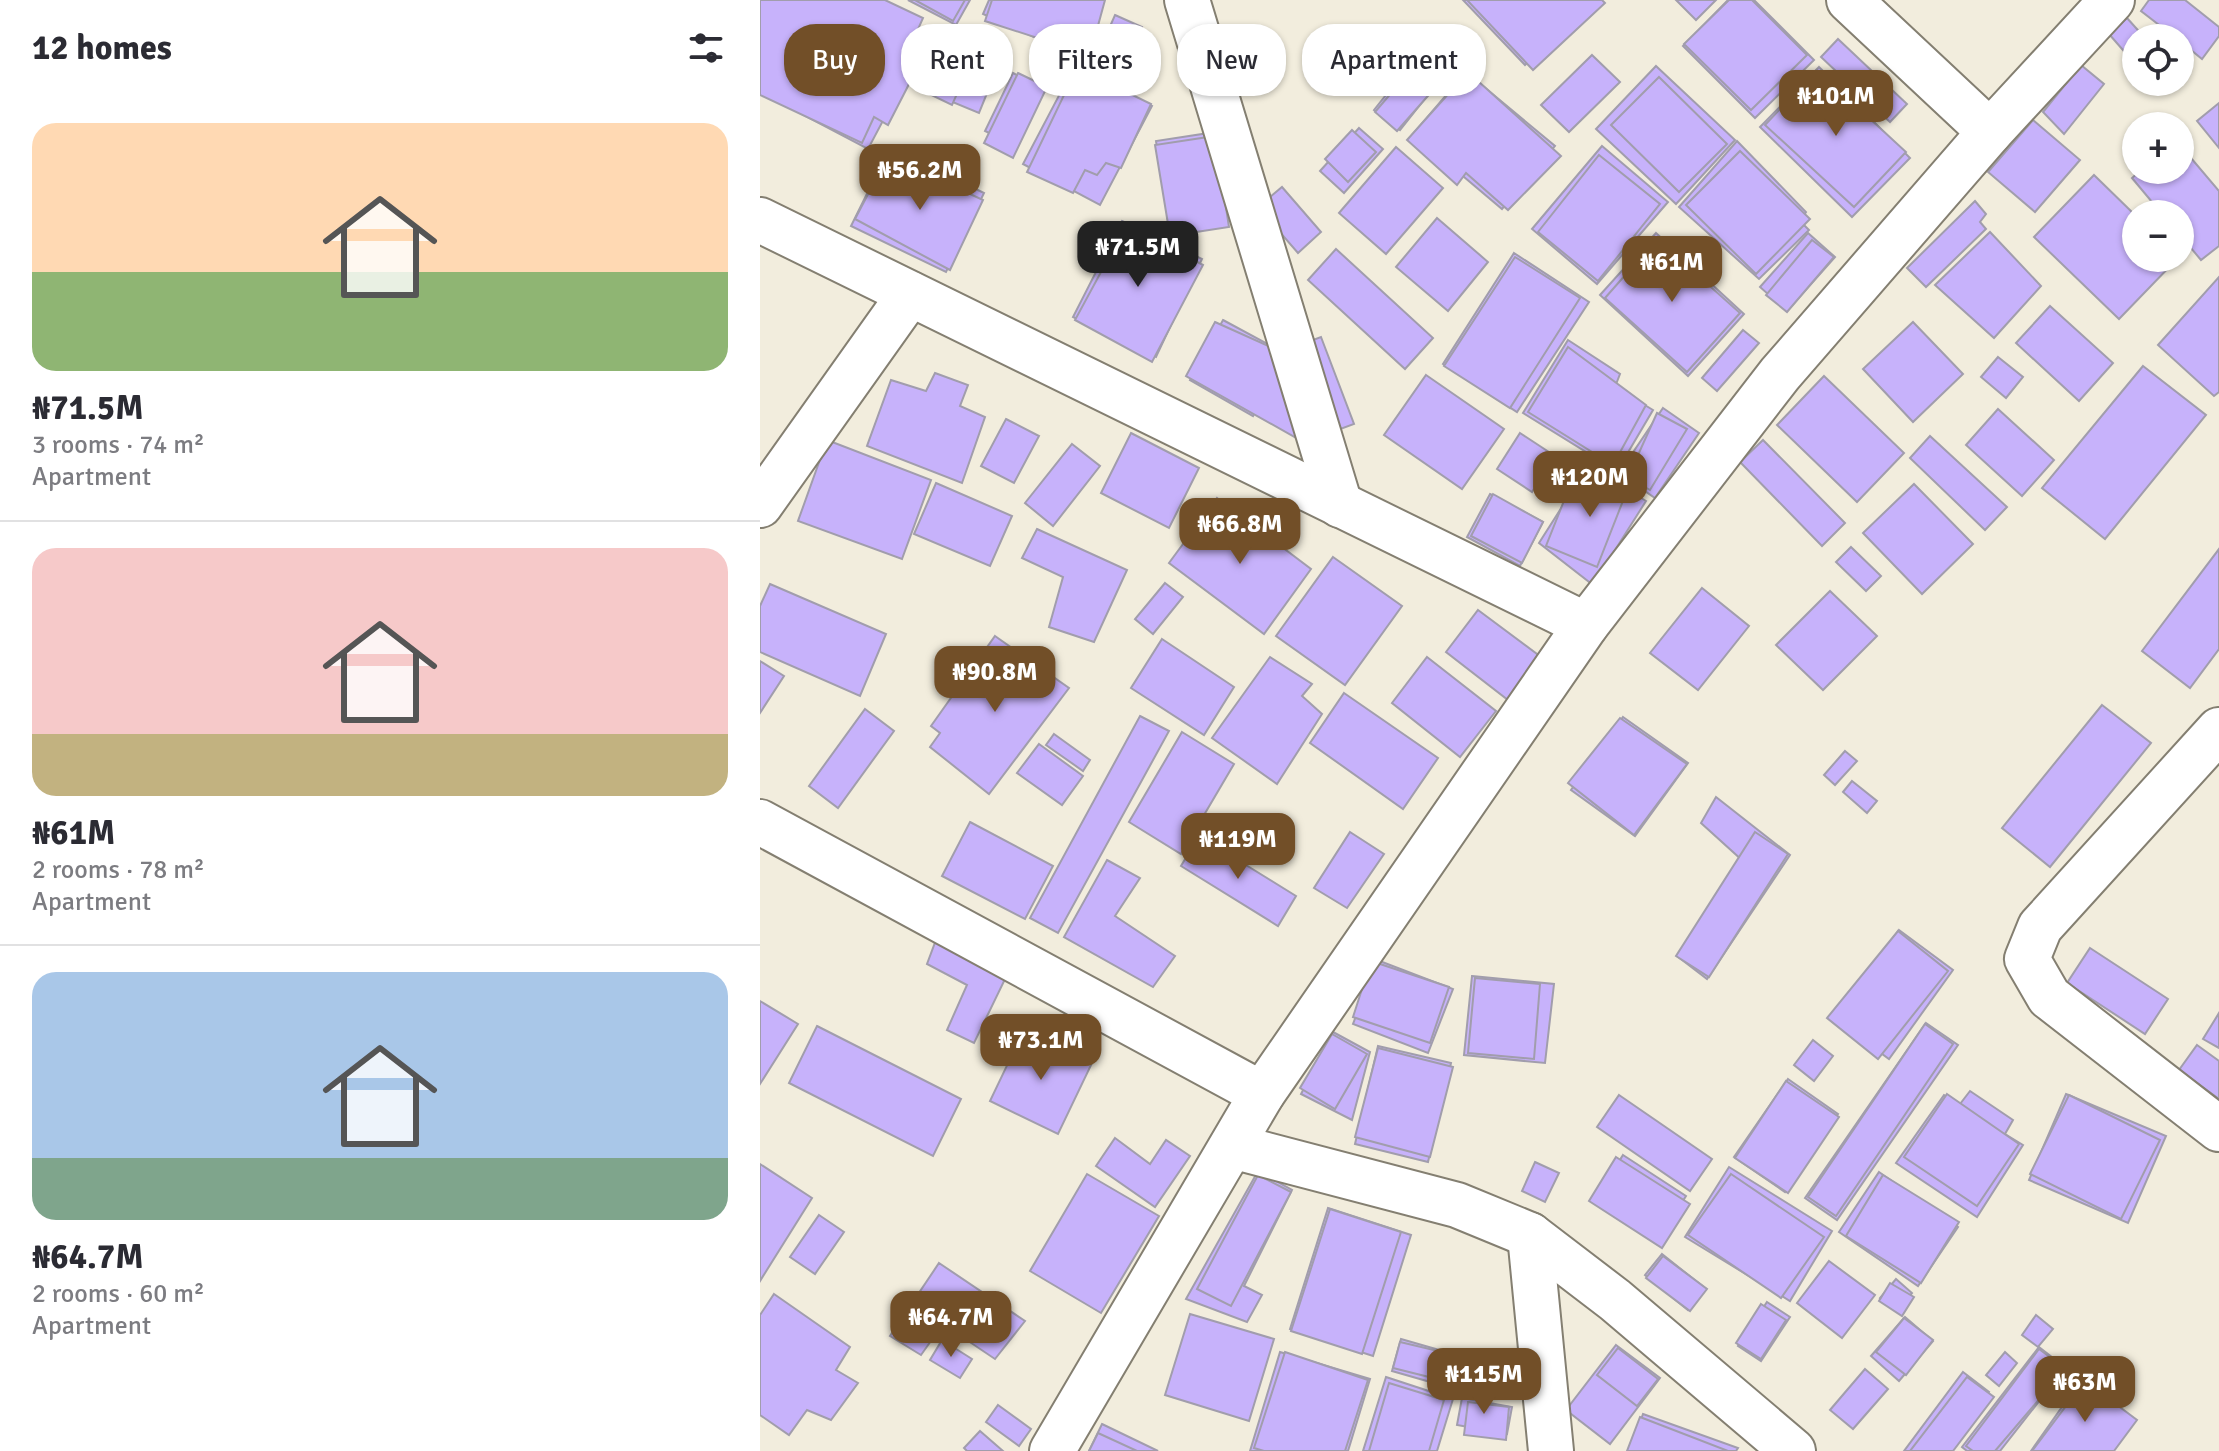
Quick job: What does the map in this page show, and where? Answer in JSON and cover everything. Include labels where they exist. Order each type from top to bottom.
[{"type":"street","points":[[1187,0],[1340,505]]},
{"type":"street","points":[[1849,0],[1990,132]]},
{"type":"street","points":[[1052,1451],[1262,1094],[1586,625],[1780,374],[1990,132],[2112,0]]},
{"type":"street","points":[[760,220],[1586,625]]},
{"type":"street","points":[[760,505],[910,294]]},
{"type":"street","points":[[2219,730],[2040,927],[2027,959],[2049,997],[2219,1129]]},
{"type":"street","points":[[760,822],[1262,1094]]},
{"type":"street","points":[[1232,1146],[1457,1205],[1530,1235],[1615,1300],[1793,1451]]},
{"type":"street","points":[[1530,1235],[1551,1451]]},
{"type":"building","points":[[760,0],[866,0],[910,24],[901,24],[901,87],[868,149],[760,92]]},
{"type":"building","points":[[760,0],[885,0],[923,18],[920,24],[901,24],[903,96],[888,125],[874,117],[862,143],[760,95]]},
{"type":"building","points":[[908,0],[970,0],[954,24]]},
{"type":"building","points":[[915,0],[965,0],[953,21]]},
{"type":"building","points":[[989,0],[1103,0],[1092,24],[1029,24],[1029,35],[1013,28],[1013,24],[1005,24],[983,14]]},
{"type":"building","points":[[992,0],[1105,0],[1098,24],[1029,24],[1029,35],[1013,30],[1013,24],[985,21]]},
{"type":"building","points":[[1463,0],[1559,0],[1574,18],[1525,65]]},
{"type":"building","points":[[1467,0],[1602,0],[1605,3],[1533,70]]},
{"type":"building","points":[[1676,0],[1716,0],[1696,20]]},
{"type":"building","points":[[1728,0],[1754,0],[1814,60],[1755,118],[1683,46]]},
{"type":"building","points":[[1729,0],[1752,0],[1807,55],[1751,110],[1684,44]]},
{"type":"building","points":[[2149,0],[2185,0],[2219,27],[2219,36],[2202,59],[2194,52],[2194,24],[2158,24],[2141,11]]},
{"type":"building","points":[[1115,15],[1135,24],[1111,24]]},
{"type":"building","points":[[2127,18],[2132,24],[2122,24],[2122,49],[2109,34]]},
{"type":"building","points":[[1838,39],[1907,104],[1890,122],[1821,57]]},
{"type":"building","points":[[1592,55],[1620,82],[1569,132],[1541,105]]},
{"type":"building","points":[[2081,65],[2104,84],[2064,134],[2043,112]]},
{"type":"building","points":[[1656,66],[1735,140],[1676,204],[1596,129]]},
{"type":"building","points":[[1819,67],[1910,158],[1852,217],[1760,127]]},
{"type":"building","points":[[1817,70],[1906,152],[1854,207],[1765,125]]},
{"type":"building","points":[[1013,73],[1029,82],[1029,96],[1037,96],[1014,145],[985,131],[1002,96],[1013,96]]},
{"type":"building","points":[[1018,73],[1029,78],[1029,96],[1043,96],[1013,158],[984,143],[1007,96],[1013,96],[1013,83]]},
{"type":"building","points":[[1659,77],[1727,144],[1679,192],[1611,125]]},
{"type":"building","points":[[1486,88],[1561,156],[1508,210],[1466,173],[1457,185],[1407,140],[1446,96],[1486,96]]},
{"type":"building","points":[[1486,89],[1555,146],[1502,209],[1413,134],[1445,96],[1486,96]]},
{"type":"building","points":[[933,96],[956,96],[952,105]]},
{"type":"building","points":[[938,96],[986,96],[979,113]]},
{"type":"building","points":[[1059,96],[1133,96],[1152,106],[1100,205],[1023,164]]},
{"type":"building","points":[[1064,96],[1135,96],[1151,104],[1121,168],[1106,163],[1097,175],[1085,170],[1073,193],[1027,172]]},
{"type":"building","points":[[1385,96],[1427,96],[1400,130],[1374,110]]},
{"type":"building","points":[[1389,96],[1428,96],[1397,131],[1375,112]]},
{"type":"building","points":[[2219,103],[2219,148],[2197,121]]},
{"type":"building","points":[[2033,120],[2080,160],[2035,212],[1988,172]]},
{"type":"building","points":[[1359,128],[1383,149],[1344,193],[1320,171]]},
{"type":"building","points":[[1352,130],[1376,152],[1348,182],[1325,159]]},
{"type":"building","points":[[1209,133],[1224,225],[1170,233],[1156,141]]},
{"type":"building","points":[[1215,136],[1229,227],[1170,236],[1155,145]]},
{"type":"building","points":[[1737,141],[1806,212],[1800,221],[1809,230],[1759,279],[1679,207]]},
{"type":"building","points":[[1602,146],[1668,202],[1597,284],[1532,229]]},
{"type":"building","points":[[890,147],[984,193],[946,272],[851,226]]},
{"type":"building","points":[[1396,147],[1443,188],[1386,254],[1339,213]]},
{"type":"building","points":[[1740,151],[1810,219],[1756,274],[1686,205]]},
{"type":"building","points":[[1599,155],[1660,204],[1598,281],[1538,232]]},
{"type":"building","points":[[888,156],[983,200],[950,270],[855,219]]},
{"type":"building","points":[[2194,162],[2219,191],[2219,246],[2201,260],[2194,252],[2194,200],[2150,200],[2137,184],[2194,184]]},
{"type":"building","points":[[2094,175],[2122,202],[2122,272],[2164,272],[2119,319],[2034,237]]},
{"type":"building","points":[[1282,187],[1321,232],[1298,253],[1258,207]]},
{"type":"building","points":[[1975,201],[1986,214],[1980,222],[1986,229],[1926,287],[1907,268]]},
{"type":"building","points":[[1437,218],[1488,262],[1448,311],[1396,267]]},
{"type":"building","points":[[1122,221],[1202,259],[1156,357],[1073,317]]},
{"type":"building","points":[[1127,224],[1203,265],[1152,362],[1075,320]]},
{"type":"building","points":[[1990,232],[2041,286],[1994,338],[1935,285]]},
{"type":"building","points":[[1656,233],[1744,314],[1688,376],[1600,295]]},
{"type":"building","points":[[1808,233],[1835,257],[1787,311],[1760,287]]},
{"type":"building","points":[[1657,239],[1740,313],[1687,372],[1605,298]]},
{"type":"building","points":[[1812,240],[1834,257],[1787,312],[1766,295]]},
{"type":"building","points":[[1336,249],[1433,338],[1405,369],[1308,280]]},
{"type":"building","points":[[1514,253],[1589,302],[1517,412],[1443,364]]},
{"type":"building","points":[[1515,257],[1580,298],[1510,408],[1444,366]]},
{"type":"building","points":[[2219,277],[2219,392],[2214,396],[2158,345]]},
{"type":"building","points":[[2050,306],[2113,363],[2079,401],[2016,343]]},
{"type":"building","points":[[1223,320],[1286,354],[1253,416],[1190,380]]},
{"type":"building","points":[[1215,322],[1286,354],[1300,440],[1186,376]]},
{"type":"building","points":[[1913,322],[1963,374],[1913,422],[1863,369]]},
{"type":"building","points":[[1743,330],[1759,343],[1717,391],[1702,378]]},
{"type":"building","points":[[1321,337],[1354,424],[1335,431],[1302,344]]},
{"type":"building","points":[[1568,340],[1620,374],[1615,387],[1653,410],[1617,471],[1523,413]]},
{"type":"building","points":[[1568,347],[1646,405],[1613,465],[1528,412]]},
{"type":"building","points":[[1998,357],[2023,377],[2006,398],[1981,377]]},
{"type":"building","points":[[2143,366],[2206,415],[2105,539],[2042,488]]},
{"type":"building","points":[[935,373],[968,385],[960,406],[985,417],[962,483],[867,446],[891,380],[926,391]]},
{"type":"building","points":[[1426,375],[1504,429],[1462,489],[1384,435]]},
{"type":"building","points":[[1824,376],[1904,453],[1857,502],[1777,425]]},
{"type":"building","points":[[1663,408],[1699,433],[1655,498],[1619,473]]},
{"type":"building","points":[[1998,409],[2054,460],[2022,496],[1966,445]]},
{"type":"building","points":[[1657,413],[1687,429],[1650,490],[1628,477]]},
{"type":"building","points":[[1006,419],[1039,436],[1014,483],[981,466]]},
{"type":"building","points":[[1131,433],[1199,468],[1169,528],[1101,493]]},
{"type":"building","points":[[1520,433],[1555,456],[1532,492],[1497,469]]},
{"type":"building","points":[[1930,436],[2007,507],[1985,530],[1910,458]]},
{"type":"building","points":[[827,440],[931,480],[902,559],[798,521]]},
{"type":"building","points":[[1763,440],[1845,523],[1822,546],[1740,462]]},
{"type":"building","points":[[1072,444],[1100,466],[1053,526],[1025,503]]},
{"type":"building","points":[[1572,455],[1646,501],[1593,585],[1539,543],[1567,499],[1553,486]]},
{"type":"building","points":[[1579,463],[1630,483],[1597,567],[1546,546]]},
{"type":"building","points":[[936,483],[1012,516],[990,566],[914,534]]},
{"type":"building","points":[[1914,484],[1973,544],[1922,594],[1863,533]]},
{"type":"building","points":[[1490,494],[1543,522],[1520,566],[1467,537]]},
{"type":"building","points":[[1493,494],[1543,522],[1522,563],[1471,536]]},
{"type":"building","points":[[1217,498],[1311,569],[1264,634],[1169,563]]},
{"type":"building","points":[[1037,529],[1127,570],[1094,642],[1049,627],[1063,577],[1022,558]]},
{"type":"building","points":[[1851,547],[1881,576],[1866,591],[1836,562]]},
{"type":"building","points":[[2219,549],[2219,649],[2190,688],[2142,651]]},
{"type":"building","points":[[1333,557],[1402,606],[1345,685],[1276,636]]},
{"type":"building","points":[[1165,583],[1183,597],[1153,634],[1135,619]]},
{"type":"building","points":[[770,584],[886,634],[860,696],[760,652],[760,606]]},
{"type":"building","points":[[1702,588],[1749,626],[1698,690],[1650,653]]},
{"type":"building","points":[[1830,591],[1877,636],[1823,690],[1776,645]]},
{"type":"building","points":[[1478,610],[1541,657],[1508,700],[1446,652]]},
{"type":"building","points":[[995,636],[1069,688],[989,794],[930,747],[940,733],[931,726]]},
{"type":"building","points":[[1162,639],[1234,687],[1204,735],[1131,688]]},
{"type":"building","points":[[1270,657],[1312,684],[1302,696],[1322,714],[1277,784],[1212,738]]},
{"type":"building","points":[[1427,657],[1496,711],[1460,757],[1392,703]]},
{"type":"building","points":[[760,661],[784,676],[760,713]]},
{"type":"building","points":[[1344,693],[1438,758],[1403,809],[1310,743]]},
{"type":"building","points":[[2102,705],[2151,743],[2050,867],[2002,828]]},
{"type":"building","points":[[865,709],[894,731],[838,808],[809,786]]},
{"type":"building","points":[[1140,716],[1169,731],[1058,933],[1030,918]]},
{"type":"building","points":[[1623,717],[1688,763],[1635,836],[1571,790]]},
{"type":"building","points":[[1620,718],[1687,764],[1634,835],[1568,783]]},
{"type":"building","points":[[1182,732],[1234,764],[1181,854],[1129,822]]},
{"type":"building","points":[[1054,734],[1090,760],[1083,771],[1046,745]]},
{"type":"building","points":[[1039,744],[1083,776],[1062,805],[1017,773]]},
{"type":"building","points":[[1845,751],[1857,761],[1835,785],[1824,775]]},
{"type":"building","points":[[1852,781],[1877,801],[1867,813],[1843,792]]},
{"type":"building","points":[[1716,797],[1790,855],[1707,979],[1677,956],[1744,862],[1701,823]]},
{"type":"building","points":[[970,822],[1053,866],[1025,919],[942,876]]},
{"type":"building","points":[[1350,832],[1384,854],[1347,908],[1314,888]]},
{"type":"building","points":[[1755,832],[1788,854],[1709,977],[1676,956]]},
{"type":"building","points":[[1199,836],[1296,896],[1278,926],[1181,866]]},
{"type":"building","points":[[1107,860],[1140,878],[1115,916],[1175,956],[1153,987],[1064,937]]},
{"type":"building","points":[[1899,930],[1953,970],[1889,1059],[1835,1019]]},
{"type":"building","points":[[1898,931],[1948,971],[1878,1059],[1827,1018]]},
{"type":"building","points":[[936,940],[1007,975],[974,1043],[947,1030],[967,985],[927,964]]},
{"type":"building","points":[[2090,948],[2168,999],[2145,1034],[2067,983]]},
{"type":"building","points":[[1377,960],[1453,989],[1428,1053],[1353,1024]]},
{"type":"building","points":[[1371,961],[1449,987],[1430,1043],[1353,1017]]},
{"type":"building","points":[[1472,976],[1554,984],[1545,1063],[1464,1055]]},
{"type":"building","points":[[1475,978],[1540,984],[1534,1059],[1468,1053]]},
{"type":"building","points":[[760,1001],[798,1024],[760,1084]]},
{"type":"building","points":[[2219,1013],[2219,1048],[2203,1039]]},
{"type":"building","points":[[1926,1023],[1958,1045],[1837,1220],[1805,1198]]},
{"type":"building","points":[[1925,1024],[1953,1044],[1836,1216],[1808,1197]]},
{"type":"building","points":[[817,1026],[961,1099],[933,1156],[789,1083]]},
{"type":"building","points":[[1024,1030],[1092,1063],[1058,1134],[990,1101]]},
{"type":"building","points":[[1333,1032],[1370,1052],[1352,1120],[1301,1094]]},
{"type":"building","points":[[1332,1034],[1367,1054],[1335,1109],[1300,1088]]},
{"type":"building","points":[[1813,1040],[1833,1056],[1814,1081],[1794,1065]]},
{"type":"building","points":[[2197,1045],[2219,1061],[2219,1099],[2179,1070]]},
{"type":"building","points":[[1378,1046],[1451,1063],[1428,1162],[1355,1144]]},
{"type":"building","points":[[1378,1048],[1453,1067],[1430,1157],[1355,1137]]},
{"type":"building","points":[[1788,1079],[1838,1114],[1785,1192],[1734,1157]]},
{"type":"building","points":[[1786,1081],[1839,1117],[1788,1193],[1735,1158]]},
{"type":"building","points":[[1970,1091],[2013,1120],[2005,1134],[2023,1145],[1977,1217],[1896,1163],[1944,1095],[1960,1104]]},
{"type":"building","points":[[1947,1094],[2019,1144],[1977,1206],[1904,1157]]},
{"type":"building","points":[[2066,1094],[2166,1136],[2128,1223],[2029,1180]]},
{"type":"building","points":[[1619,1095],[1712,1159],[1690,1191],[1597,1127]]},
{"type":"building","points":[[2069,1095],[2160,1140],[2121,1219],[2030,1174]]},
{"type":"building","points":[[1115,1138],[1150,1164],[1166,1140],[1190,1156],[1155,1207],[1096,1166]]},
{"type":"building","points":[[1623,1155],[1686,1196],[1656,1243],[1594,1202]]},
{"type":"building","points":[[1616,1157],[1690,1204],[1662,1248],[1589,1201]]},
{"type":"building","points":[[1535,1162],[1559,1173],[1545,1202],[1522,1191]]},
{"type":"building","points":[[760,1164],[812,1198],[760,1281]]},
{"type":"building","points":[[1729,1167],[1832,1231],[1790,1301],[1685,1237]]},
{"type":"building","points":[[1258,1171],[1292,1190],[1244,1286],[1262,1295],[1247,1322],[1186,1299]]},
{"type":"building","points":[[1879,1172],[1958,1227],[1918,1286],[1839,1232]]},
{"type":"building","points":[[1087,1174],[1159,1216],[1101,1313],[1030,1271]]},
{"type":"building","points":[[1731,1174],[1824,1237],[1781,1298],[1688,1235]]},
{"type":"building","points":[[1258,1175],[1291,1192],[1231,1306],[1197,1289]]},
{"type":"building","points":[[1883,1175],[1959,1222],[1921,1283],[1846,1236]]},
{"type":"building","points":[[1328,1208],[1411,1235],[1373,1356],[1290,1329]]},
{"type":"building","points":[[1330,1209],[1401,1232],[1362,1354],[1291,1331]]},
{"type":"building","points":[[819,1215],[844,1232],[815,1274],[790,1257]]},
{"type":"building","points":[[1662,1254],[1706,1289],[1688,1310],[1645,1275]]},
{"type":"building","points":[[1663,1256],[1707,1289],[1690,1311],[1646,1278]]},
{"type":"building","points":[[1829,1261],[1875,1295],[1842,1338],[1797,1303]]},
{"type":"building","points":[[939,1263],[1025,1321],[995,1359],[943,1324],[921,1355],[890,1336]]},
{"type":"building","points":[[1896,1279],[1912,1293],[1897,1311],[1880,1298]]},
{"type":"building","points":[[1890,1283],[1914,1297],[1902,1316],[1879,1301]]},
{"type":"building","points":[[774,1294],[850,1347],[836,1370],[858,1383],[831,1420],[807,1410],[789,1435],[760,1415],[760,1315]]},
{"type":"building","points":[[1767,1302],[1790,1317],[1761,1361],[1738,1346]]},
{"type":"building","points":[[1761,1304],[1786,1320],[1761,1359],[1736,1343]]},
{"type":"building","points":[[1190,1314],[1274,1339],[1249,1421],[1165,1395]]},
{"type":"building","points":[[2036,1315],[2053,1329],[2038,1347],[2022,1335]]},
{"type":"building","points":[[1905,1317],[1933,1341],[1899,1381],[1871,1356]]},
{"type":"building","points":[[1904,1318],[1933,1340],[1906,1375],[1876,1352]]},
{"type":"building","points":[[1401,1339],[1474,1360],[1465,1392],[1392,1371]]},
{"type":"building","points":[[942,1340],[972,1359],[960,1378],[930,1360]]},
{"type":"building","points":[[1400,1342],[1472,1359],[1465,1386],[1393,1368]]},
{"type":"building","points":[[1616,1345],[1660,1378],[1610,1444],[1566,1410]]},
{"type":"building","points":[[2039,1347],[2080,1379],[2059,1405],[2044,1395],[2000,1451],[1967,1451],[1962,1447]]},
{"type":"building","points":[[1618,1348],[1658,1379],[1637,1406],[1597,1375]]},
{"type":"building","points":[[2039,1349],[2074,1375],[2055,1402],[2042,1396],[1995,1451],[1973,1451],[1966,1446]]},
{"type":"building","points":[[1280,1352],[1370,1379],[1348,1451],[1250,1451]]},
{"type":"building","points":[[1285,1352],[1368,1380],[1345,1451],[1264,1451],[1254,1448]]},
{"type":"building","points":[[2005,1352],[2017,1363],[1999,1386],[1986,1375]]},
{"type":"building","points":[[1865,1369],[1888,1389],[1853,1429],[1830,1410]]},
{"type":"building","points":[[1963,1372],[1989,1392],[1945,1451],[1904,1451]]},
{"type":"building","points":[[1386,1377],[1453,1399],[1437,1451],[1363,1451]]},
{"type":"building","points":[[1967,1377],[1994,1397],[1953,1451],[1910,1451]]},
{"type":"building","points":[[2081,1380],[2133,1418],[2109,1451],[2031,1451]]},
{"type":"building","points":[[2085,1381],[2137,1420],[2114,1451],[2032,1451]]},
{"type":"building","points":[[1389,1383],[1444,1400],[1429,1451],[1369,1451]]},
{"type":"building","points":[[1462,1398],[1512,1407],[1507,1434],[1457,1425]]},
{"type":"building","points":[[1468,1402],[1509,1407],[1506,1440],[1464,1435]]},
{"type":"building","points":[[998,1405],[1031,1429],[1019,1446],[986,1422]]},
{"type":"building","points":[[1643,1414],[1738,1448],[1736,1451],[1630,1451]]},
{"type":"building","points":[[1640,1417],[1728,1451],[1627,1451]]},
{"type":"building","points":[[1102,1424],[1158,1451],[1089,1451]]},
{"type":"building","points":[[980,1431],[1003,1451],[967,1451],[964,1448]]},
{"type":"building","points":[[1098,1433],[1137,1451],[1089,1451]]}]
